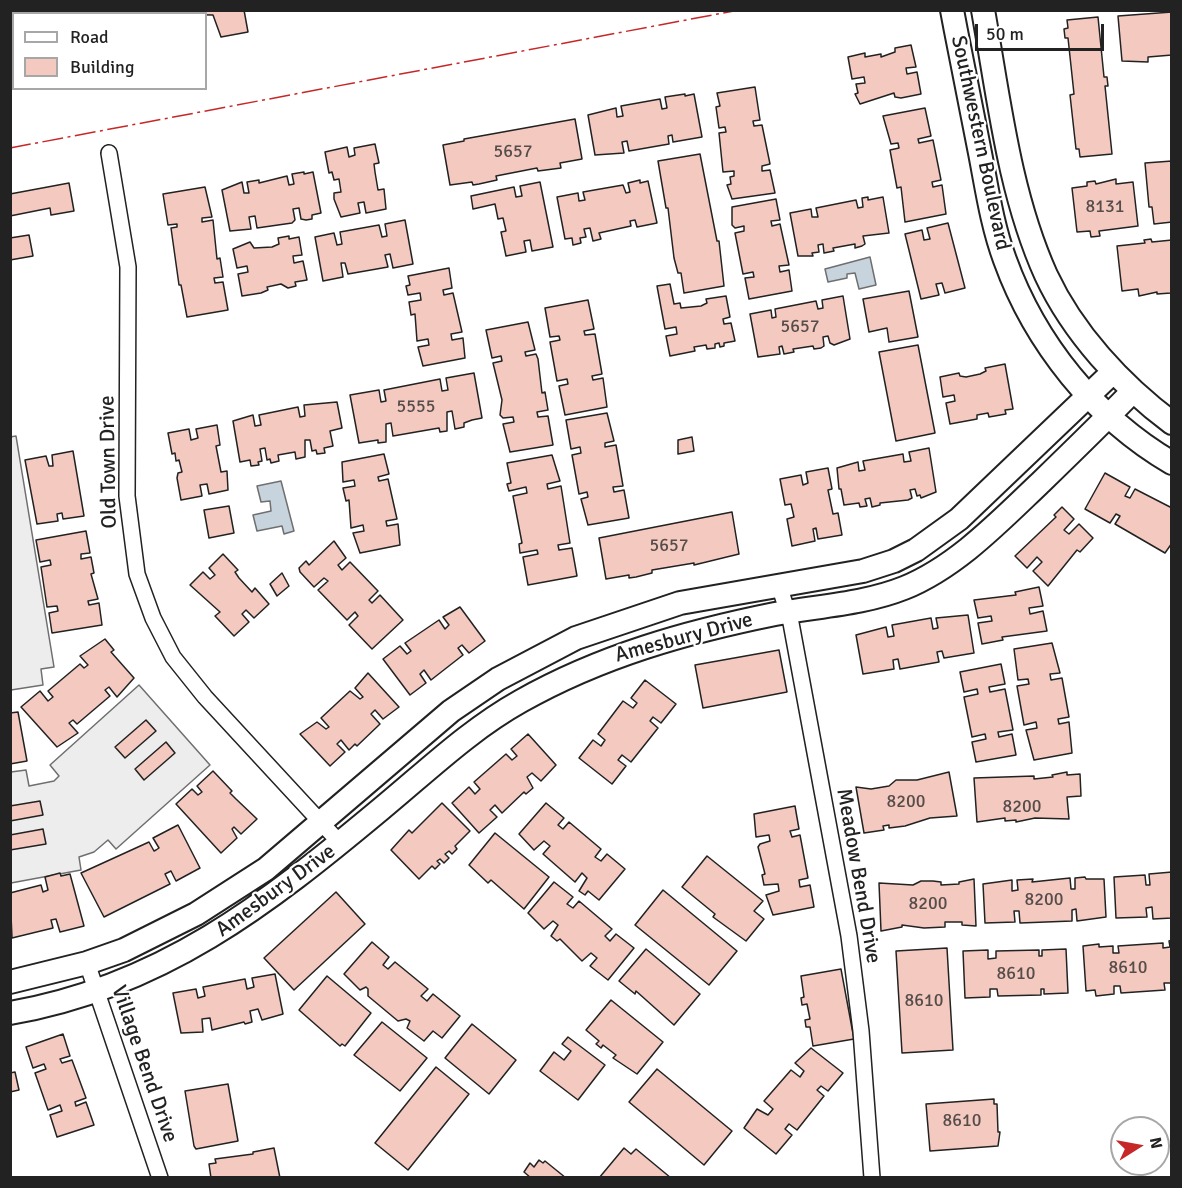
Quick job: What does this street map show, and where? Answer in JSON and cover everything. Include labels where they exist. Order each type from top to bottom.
[{"type":"street","name":"Southwestern Boulevard","points":[[952,10],[987,190],[1005,260],[1037,328],[1089,398],[1109,416],[1172,463]]},
{"type":"street","name":"Southwestern Boulevard","points":[[983,10],[1015,180],[1029,231],[1047,277],[1072,319],[1113,372],[1132,391],[1172,423]]},
{"type":"street","name":"Old Town Drive","points":[[109,153],[128,267],[127,496],[137,574],[153,618],[173,657],[206,697],[340,843]]},
{"type":"street","name":"Amesbury Drive","points":[[10,982],[87,963],[124,950],[196,914],[266,869],[322,824],[442,718],[498,680],[576,638],[643,613],[680,603],[863,571],[916,550],[959,519],[1089,398],[1113,372]]},
{"type":"street","name":"Amesbury Drive","points":[[10,1013],[97,990],[154,967],[210,939],[261,906],[472,732],[520,701],[603,660],[672,637],[787,612],[876,597],[906,588],[934,573],[998,523],[1132,391]]},
{"type":"street","name":"Meadow Bend Drive","points":[[779,585],[787,612],[849,936],[861,1031],[872,1178]]},
{"type":"street","points":[[534,660],[546,688]]},
{"type":"street","name":"Village Bend Drive","points":[[87,963],[160,1178]]},
{"type":"shaded area","points":[[870,257],[876,285],[859,289],[855,273],[847,274],[847,278],[828,282],[825,269]]},
{"type":"shaded area","points":[[16,436],[54,667],[41,669],[43,685],[11,690],[10,437]]},
{"type":"shaded area","points":[[281,481],[294,531],[284,534],[282,526],[257,531],[253,515],[271,511],[270,501],[261,502],[257,486]]},
{"type":"shaded area","points":[[139,685],[210,765],[116,849],[108,840],[94,852],[79,857],[81,870],[11,883],[11,772],[26,770],[29,786],[54,781],[59,776],[50,765]]},
{"type":"building","points":[[10,10],[53,10],[53,12],[12,12],[12,40],[10,41]]},
{"type":"building","points":[[152,10],[244,10],[248,32],[221,37],[213,15],[207,15],[207,12],[152,12]]},
{"type":"building","points":[[1172,12],[1172,55],[1148,57],[1148,62],[1122,61],[1118,16]]},
{"type":"building","points":[[1098,17],[1104,77],[1107,77],[1108,86],[1105,86],[1112,154],[1080,157],[1079,149],[1076,149],[1070,95],[1074,94],[1068,38],[1065,38],[1064,29],[1068,28],[1067,20]]},
{"type":"building","points":[[911,45],[916,67],[906,68],[907,74],[917,72],[921,94],[901,98],[895,97],[894,93],[860,104],[855,94],[858,93],[856,84],[865,83],[864,77],[852,79],[848,57],[865,53],[865,57],[881,54],[881,57],[895,52],[895,48]]},
{"type":"building","points":[[755,87],[760,120],[753,121],[754,126],[762,125],[770,164],[762,166],[762,171],[770,170],[775,193],[732,199],[727,185],[731,184],[730,177],[734,176],[734,171],[723,172],[719,133],[726,132],[725,127],[719,128],[716,107],[720,106],[717,93]]},
{"type":"building","points":[[685,94],[685,96],[694,94],[702,137],[673,142],[672,135],[668,136],[669,144],[629,151],[627,141],[622,142],[624,153],[595,155],[588,115],[616,108],[617,117],[623,116],[621,106],[660,99],[662,109],[667,108],[665,97]]},
{"type":"building","points":[[925,108],[931,136],[918,139],[919,143],[933,140],[941,180],[932,182],[933,187],[942,185],[946,214],[905,222],[901,187],[897,188],[890,150],[899,148],[898,143],[891,144],[883,116]]},
{"type":"building","points":[[575,119],[582,159],[560,163],[561,168],[538,171],[537,168],[496,176],[497,180],[479,184],[473,185],[472,182],[450,185],[443,145],[464,141],[464,139]]},
{"type":"building","points":[[375,144],[379,163],[374,164],[378,190],[384,189],[386,209],[366,213],[364,202],[358,203],[360,213],[341,217],[334,199],[334,193],[341,192],[339,179],[334,180],[332,172],[329,173],[325,152],[347,147],[349,157],[355,155],[354,148]]},
{"type":"building","points":[[700,154],[717,241],[719,241],[724,286],[684,293],[681,273],[678,273],[674,258],[668,208],[666,208],[658,161]]},
{"type":"building","points":[[1172,161],[1172,222],[1154,224],[1152,207],[1149,207],[1145,163]]},
{"type":"building","points":[[304,172],[304,174],[313,172],[321,213],[312,215],[312,219],[306,220],[301,219],[299,208],[293,209],[295,220],[292,223],[257,228],[255,216],[249,217],[251,229],[230,231],[222,190],[242,182],[244,193],[249,193],[247,182],[259,180],[259,183],[287,176],[289,185],[294,184],[292,174]]},
{"type":"building","points":[[1116,179],[1116,184],[1133,182],[1138,226],[1099,231],[1100,236],[1091,237],[1090,231],[1077,232],[1072,188],[1087,186],[1087,182],[1095,181],[1096,184]]},
{"type":"building","points":[[640,180],[640,183],[648,181],[657,223],[637,227],[635,220],[630,221],[631,226],[599,233],[601,239],[593,241],[590,228],[584,229],[586,237],[580,238],[581,243],[573,245],[572,238],[565,239],[557,197],[578,193],[579,201],[585,200],[583,192],[623,185],[626,193],[630,192],[628,183]]},
{"type":"building","points":[[540,182],[553,247],[532,251],[530,240],[524,241],[526,252],[506,256],[501,232],[506,231],[503,218],[498,219],[495,204],[473,209],[471,196],[514,187],[516,197],[522,196],[520,186]]},
{"type":"building","points":[[69,183],[74,211],[51,215],[50,208],[10,216],[10,194]]},
{"type":"building","points":[[205,187],[212,217],[202,218],[202,222],[213,220],[217,259],[220,258],[223,277],[214,278],[215,283],[223,282],[228,310],[187,317],[181,285],[179,285],[171,228],[177,227],[177,224],[168,225],[163,194]]},
{"type":"building","points":[[868,197],[868,200],[883,197],[889,233],[863,236],[865,244],[855,248],[855,244],[833,248],[834,251],[824,253],[823,244],[818,245],[819,252],[812,253],[813,256],[798,256],[790,213],[811,209],[812,217],[818,217],[816,208],[856,200],[858,208],[863,207],[862,198]]},
{"type":"building","points":[[776,199],[780,220],[771,221],[772,226],[780,224],[789,265],[779,266],[780,272],[789,270],[792,291],[749,299],[745,278],[754,277],[753,272],[743,274],[735,233],[744,231],[744,226],[735,228],[732,225],[732,207]]},
{"type":"building","points":[[405,220],[413,264],[393,268],[390,254],[385,255],[388,267],[348,274],[345,263],[341,263],[343,277],[323,281],[315,237],[334,233],[337,245],[342,244],[340,232],[379,225],[382,237],[387,236],[385,224]]},
{"type":"building","points":[[948,223],[965,288],[945,293],[942,283],[936,284],[939,295],[921,299],[905,234],[922,230],[924,240],[930,239],[927,228]]},
{"type":"building","points":[[29,235],[33,256],[10,260],[10,238]]},
{"type":"building","points":[[289,236],[289,239],[299,237],[302,255],[293,256],[294,263],[303,261],[307,280],[295,282],[296,286],[288,288],[281,284],[267,287],[268,290],[261,293],[242,296],[238,274],[248,272],[247,266],[237,268],[233,249],[250,242],[254,248],[272,247],[279,244],[278,238]]},
{"type":"building","points":[[1151,239],[1152,242],[1172,240],[1171,293],[1157,294],[1157,292],[1139,296],[1138,289],[1122,291],[1117,246],[1145,243],[1144,240]]},
{"type":"building","points":[[449,268],[452,288],[443,290],[444,295],[453,293],[462,332],[451,334],[452,340],[463,338],[465,358],[423,366],[418,347],[429,345],[428,339],[417,341],[415,314],[411,315],[409,302],[421,300],[420,293],[408,295],[406,286],[410,285],[408,276]]},
{"type":"building","points":[[670,284],[674,304],[680,303],[681,308],[701,306],[707,303],[706,299],[726,296],[730,317],[723,319],[724,324],[731,323],[735,341],[724,343],[724,346],[720,347],[719,343],[715,344],[715,348],[707,349],[706,345],[694,347],[695,351],[670,356],[666,336],[677,334],[676,327],[665,329],[657,286]]},
{"type":"building","points":[[909,291],[918,337],[889,342],[887,328],[869,332],[863,299]]},
{"type":"building","points":[[843,296],[850,339],[834,345],[830,343],[828,336],[823,337],[824,346],[821,348],[814,349],[813,346],[793,349],[794,352],[784,354],[782,346],[779,347],[780,354],[758,357],[750,314],[771,310],[772,318],[776,317],[775,309],[816,301],[818,309],[823,308],[822,300]]},
{"type":"building","points":[[588,300],[594,329],[584,331],[585,335],[595,334],[602,374],[592,376],[593,380],[603,378],[607,407],[565,415],[559,386],[568,384],[567,379],[557,381],[550,342],[560,340],[559,336],[550,337],[545,308]]},
{"type":"building","points":[[528,322],[535,350],[525,352],[526,356],[536,354],[538,359],[542,393],[545,392],[548,410],[537,412],[538,417],[548,416],[553,445],[510,452],[503,424],[514,422],[513,417],[503,418],[500,415],[502,400],[493,363],[502,361],[501,356],[492,358],[486,330]]},
{"type":"building","points":[[918,345],[935,433],[896,441],[879,352]]},
{"type":"building","points":[[1005,364],[1013,409],[1005,410],[1006,414],[989,417],[988,413],[977,415],[977,419],[950,424],[946,403],[955,401],[954,395],[943,397],[940,377],[959,373],[960,376],[966,377],[980,374],[986,371],[985,368]]},
{"type":"building","points":[[474,373],[482,418],[464,423],[464,427],[455,429],[452,411],[447,412],[447,431],[440,432],[439,428],[393,436],[391,423],[386,424],[386,442],[378,443],[378,440],[359,443],[350,395],[379,390],[381,402],[386,401],[384,390],[440,379],[442,391],[448,390],[446,378]]},
{"type":"building","points":[[337,402],[342,428],[330,431],[333,446],[324,448],[325,453],[317,454],[316,450],[312,451],[310,440],[305,440],[305,457],[296,459],[295,452],[278,455],[279,461],[271,463],[270,459],[267,460],[265,448],[260,449],[262,461],[258,462],[259,465],[251,466],[250,460],[240,462],[233,421],[253,415],[255,426],[261,425],[259,415],[298,407],[300,417],[305,416],[304,405]]},
{"type":"building","points":[[607,413],[614,441],[605,443],[605,447],[616,445],[623,486],[613,487],[614,492],[624,490],[629,518],[588,525],[581,499],[588,497],[587,492],[579,494],[572,455],[581,453],[580,447],[571,449],[566,420]]},
{"type":"building","points":[[217,425],[220,445],[216,446],[221,472],[227,471],[228,490],[209,494],[207,484],[200,485],[202,496],[181,500],[177,478],[178,473],[182,472],[179,460],[176,461],[175,453],[172,454],[168,433],[189,429],[191,440],[198,438],[196,429]]},
{"type":"building","points":[[692,437],[694,451],[678,454],[678,440]]},
{"type":"building","points":[[929,448],[936,492],[921,498],[920,495],[917,496],[915,489],[910,490],[912,498],[908,500],[880,503],[872,507],[870,498],[865,499],[867,506],[860,507],[859,503],[844,505],[841,489],[839,489],[837,468],[858,462],[859,471],[865,470],[863,461],[903,454],[904,462],[911,461],[909,452]]},
{"type":"building","points":[[73,451],[84,516],[63,519],[62,513],[57,514],[58,521],[37,524],[25,460],[46,456],[49,466],[53,466],[52,455]]},
{"type":"building","points":[[384,454],[389,474],[378,477],[379,481],[388,479],[397,519],[386,521],[387,526],[398,524],[400,545],[360,553],[353,533],[364,531],[363,525],[351,528],[349,500],[346,501],[343,488],[355,486],[354,480],[343,482],[342,462]]},
{"type":"building","points":[[552,455],[560,481],[547,484],[548,489],[561,486],[570,543],[558,545],[559,550],[572,548],[577,576],[528,585],[523,557],[538,554],[537,550],[520,553],[519,544],[522,543],[513,496],[527,493],[526,487],[509,491],[507,484],[511,483],[507,463]]},
{"type":"building","points":[[828,468],[832,489],[828,490],[833,514],[838,513],[842,535],[818,539],[816,528],[813,529],[815,541],[792,546],[787,519],[794,517],[791,504],[785,505],[780,479],[801,475],[803,485],[808,483],[806,472]]},
{"type":"building","points":[[1105,473],[1130,487],[1125,496],[1130,498],[1135,489],[1172,508],[1172,543],[1165,553],[1115,524],[1120,516],[1116,514],[1110,523],[1085,509]]},
{"type":"building","points":[[229,506],[234,533],[209,538],[204,510]]},
{"type":"building","points":[[1062,507],[1074,519],[1064,530],[1069,534],[1079,524],[1093,538],[1080,552],[1077,550],[1048,586],[1033,571],[1042,562],[1037,557],[1027,568],[1015,556],[1056,517],[1054,515]]},
{"type":"building","points":[[732,512],[739,554],[694,565],[694,563],[652,570],[652,573],[636,577],[629,578],[629,575],[606,579],[599,538]]},
{"type":"building","points":[[86,531],[90,553],[81,554],[81,559],[91,557],[94,573],[91,574],[98,599],[88,601],[89,605],[99,603],[102,625],[52,633],[49,613],[58,611],[57,606],[47,607],[41,567],[51,565],[50,560],[40,562],[36,540]]},
{"type":"building","points":[[334,541],[346,558],[338,565],[342,570],[350,562],[378,591],[369,600],[372,603],[380,595],[403,620],[372,649],[349,625],[358,616],[355,612],[347,620],[318,590],[328,581],[324,578],[314,587],[300,572],[299,568],[306,561],[309,565]]},
{"type":"building","points":[[223,554],[238,570],[235,572],[239,578],[252,592],[255,588],[269,604],[254,618],[246,610],[242,614],[249,622],[234,636],[215,616],[220,612],[190,585],[203,572],[210,579],[215,575],[209,568]]},
{"type":"building","points":[[282,573],[289,586],[277,596],[270,584]]},
{"type":"building","points":[[1039,587],[1043,606],[1029,608],[1030,614],[1043,611],[1047,631],[1002,637],[1003,640],[982,644],[978,623],[992,621],[991,616],[978,618],[974,600],[1016,595],[1015,592]]},
{"type":"building","points":[[460,607],[485,641],[469,653],[462,645],[458,648],[463,655],[431,680],[424,670],[420,674],[426,683],[410,695],[383,659],[400,646],[407,654],[411,651],[405,643],[439,620],[445,629],[449,625],[443,617]]},
{"type":"building","points":[[968,615],[974,653],[944,658],[942,651],[937,652],[939,662],[900,669],[898,659],[893,660],[894,669],[863,674],[856,635],[886,627],[888,637],[894,636],[892,625],[931,618],[933,629],[938,628],[936,618]]},
{"type":"building","points":[[105,639],[114,650],[111,652],[134,678],[117,697],[109,687],[105,690],[110,696],[77,724],[73,720],[69,723],[78,733],[57,747],[21,707],[40,691],[48,701],[53,697],[48,691],[80,664],[84,668],[88,665],[80,656]]},
{"type":"building","points":[[1052,643],[1060,673],[1050,674],[1051,680],[1062,678],[1069,717],[1058,719],[1059,724],[1069,722],[1072,753],[1034,760],[1026,730],[1037,728],[1036,722],[1024,725],[1017,686],[1029,684],[1028,679],[1018,680],[1014,649]]},
{"type":"building","points":[[779,650],[787,692],[703,708],[695,665]]},
{"type":"building","points":[[1001,664],[1005,684],[989,687],[990,692],[1005,689],[1013,730],[998,732],[999,737],[1012,734],[1016,755],[976,762],[972,742],[986,739],[985,734],[972,737],[964,697],[978,694],[977,689],[964,692],[960,672]]},
{"type":"building","points":[[368,673],[399,707],[383,719],[375,710],[371,714],[380,724],[357,746],[355,744],[349,750],[341,740],[337,744],[345,752],[330,766],[300,734],[317,722],[326,729],[329,727],[321,718],[350,691],[360,699],[363,697],[355,688]]},
{"type":"building","points":[[645,680],[676,704],[661,723],[653,717],[650,721],[658,728],[631,762],[622,755],[618,760],[626,766],[612,784],[579,758],[593,740],[601,746],[605,740],[598,734],[623,701],[633,708],[637,703],[631,698]]},
{"type":"building","points":[[18,712],[27,761],[10,764],[10,713]]},
{"type":"building","points":[[146,720],[156,731],[125,758],[115,747]]},
{"type":"building","points":[[528,734],[556,765],[541,781],[532,773],[527,777],[533,788],[526,794],[524,792],[502,813],[495,805],[490,810],[497,817],[479,833],[452,803],[469,787],[475,794],[480,789],[474,782],[506,754],[512,760],[517,756],[511,749]]},
{"type":"building","points":[[166,742],[175,753],[144,780],[135,769]]},
{"type":"building","points":[[213,771],[232,791],[230,793],[257,819],[241,834],[234,827],[232,829],[237,838],[221,853],[176,804],[192,789],[198,795],[202,792],[197,786]]},
{"type":"building","points":[[949,772],[957,816],[930,818],[905,826],[889,828],[889,825],[883,826],[884,830],[864,833],[856,787],[871,789],[889,786],[896,780],[917,780]]},
{"type":"building","points":[[1067,772],[1067,775],[1080,774],[1081,796],[1067,797],[1069,819],[1035,818],[1016,822],[1016,820],[1005,821],[1005,818],[977,822],[974,778],[1034,776],[1034,779],[1053,777],[1052,775]]},
{"type":"building","points":[[40,801],[43,815],[10,821],[10,806]]},
{"type":"building","points":[[442,803],[470,831],[455,846],[457,849],[452,854],[449,851],[445,854],[449,858],[444,863],[440,859],[437,861],[440,864],[435,869],[432,866],[419,879],[391,850],[409,830],[412,833]]},
{"type":"building","points":[[546,803],[564,818],[558,825],[563,829],[569,822],[601,849],[595,857],[601,861],[607,854],[625,869],[599,900],[588,891],[585,895],[579,891],[587,878],[582,873],[575,882],[543,854],[550,846],[544,841],[534,850],[519,834]]},
{"type":"building","points":[[795,806],[799,829],[790,831],[792,837],[800,835],[808,878],[799,880],[800,887],[810,885],[814,907],[773,915],[766,895],[779,891],[778,884],[764,885],[762,875],[765,874],[758,847],[770,841],[769,835],[756,837],[754,814]]},
{"type":"building","points":[[178,825],[200,868],[176,881],[171,871],[165,874],[170,884],[104,917],[81,873],[149,842],[154,851],[159,848],[153,838]]},
{"type":"building","points":[[43,829],[46,844],[10,850],[10,835]]},
{"type":"building","points":[[495,833],[549,877],[524,909],[491,880],[488,883],[469,865]]},
{"type":"building","points":[[707,856],[763,901],[754,911],[764,919],[746,941],[713,917],[715,914],[682,887]]},
{"type":"building","points":[[1172,872],[1172,918],[1153,919],[1152,907],[1146,908],[1147,917],[1116,918],[1114,877],[1145,875],[1146,885],[1150,885],[1149,874]]},
{"type":"building","points":[[60,873],[61,876],[70,874],[84,926],[60,932],[56,919],[51,920],[53,928],[12,938],[10,893],[41,885],[43,892],[48,890],[45,877]]},
{"type":"building","points":[[1085,877],[1086,879],[1104,879],[1106,917],[1077,921],[1076,909],[1072,910],[1072,921],[1020,923],[1019,911],[1014,911],[1015,922],[985,923],[983,884],[1012,880],[1012,891],[1018,890],[1017,880],[1033,879],[1032,882],[1070,878],[1071,889],[1075,889],[1075,878]]},
{"type":"building","points":[[974,879],[976,926],[962,925],[962,922],[945,922],[945,927],[924,928],[902,925],[902,927],[881,931],[879,883],[913,885],[921,881],[933,881],[941,882],[941,885],[959,884],[959,882]]},
{"type":"building","points":[[554,882],[573,897],[567,904],[573,908],[579,901],[612,929],[605,936],[610,941],[616,934],[634,948],[608,980],[590,966],[597,958],[591,953],[582,961],[560,939],[557,941],[551,936],[558,925],[553,921],[544,929],[528,913]]},
{"type":"building","points":[[663,890],[737,951],[709,985],[635,925]]},
{"type":"building","points":[[336,892],[365,924],[294,990],[264,958]]},
{"type":"building","points":[[1172,940],[1172,992],[1171,983],[1164,983],[1165,990],[1121,993],[1120,986],[1114,986],[1114,994],[1096,996],[1095,990],[1086,991],[1083,946],[1099,944],[1099,947],[1113,946],[1113,953],[1119,953],[1118,946],[1163,943],[1163,948],[1170,947],[1169,941]]},
{"type":"building","points":[[372,942],[389,957],[383,965],[388,969],[395,962],[428,989],[421,996],[427,1001],[433,994],[460,1016],[442,1038],[433,1031],[424,1041],[407,1028],[410,1021],[406,1019],[398,1021],[368,996],[366,987],[360,990],[344,974]]},
{"type":"building","points":[[947,948],[953,1050],[902,1053],[896,951]]},
{"type":"building","points":[[646,949],[700,994],[674,1025],[636,991],[635,994],[619,981]]},
{"type":"building","points":[[1066,949],[1068,993],[1044,994],[1044,989],[1041,989],[1041,995],[998,996],[997,989],[990,989],[990,997],[965,998],[963,951],[988,950],[988,959],[996,958],[996,951],[1039,950],[1039,956],[1042,956],[1042,950]]},
{"type":"building","points":[[841,969],[854,1039],[813,1046],[810,1027],[806,1027],[805,1020],[810,1019],[807,1004],[802,1005],[801,998],[804,997],[801,976]]},
{"type":"building","points":[[275,974],[283,1014],[262,1020],[258,1009],[250,1011],[252,1022],[212,1030],[210,1018],[202,1019],[203,1032],[181,1033],[173,993],[196,989],[198,998],[205,996],[203,987],[245,979],[247,989],[254,987],[252,978]]},
{"type":"building","points":[[327,976],[371,1013],[345,1046],[342,1044],[340,1046],[299,1010]]},
{"type":"building","points":[[611,1000],[663,1042],[637,1074],[613,1058],[616,1055],[603,1045],[601,1048],[596,1044],[599,1041],[586,1030]]},
{"type":"building","points":[[382,1022],[427,1058],[400,1091],[354,1055]]},
{"type":"building","points":[[472,1024],[516,1060],[489,1094],[445,1058]]},
{"type":"building","points":[[63,1034],[70,1056],[60,1059],[62,1063],[72,1060],[86,1098],[75,1102],[76,1106],[86,1102],[94,1125],[57,1137],[50,1115],[62,1111],[60,1105],[48,1110],[35,1073],[46,1069],[44,1064],[33,1068],[26,1047]]},
{"type":"building","points":[[568,1037],[605,1065],[578,1100],[540,1071],[554,1052],[564,1060],[571,1051],[562,1044]]},
{"type":"building","points":[[811,1048],[843,1073],[828,1091],[821,1086],[817,1090],[824,1096],[797,1130],[789,1124],[785,1129],[792,1135],[776,1154],[744,1128],[757,1109],[768,1115],[773,1109],[764,1101],[791,1070],[800,1077],[804,1071],[795,1063]]},
{"type":"building","points":[[436,1067],[469,1094],[408,1170],[375,1143]]},
{"type":"building","points":[[657,1069],[732,1131],[704,1165],[629,1102]]},
{"type":"building","points":[[15,1072],[19,1090],[10,1092],[10,1073]]},
{"type":"building","points":[[228,1084],[238,1141],[196,1149],[185,1091]]},
{"type":"building","points":[[994,1099],[994,1104],[997,1104],[998,1132],[1000,1132],[998,1146],[930,1151],[926,1104]]},
{"type":"building","points":[[274,1148],[280,1178],[211,1178],[209,1164],[216,1163],[215,1159],[253,1154],[253,1152]]},
{"type":"building","points":[[624,1148],[631,1154],[636,1149],[671,1178],[599,1178]]},
{"type":"building","points":[[539,1160],[543,1163],[545,1161],[566,1178],[531,1178],[524,1172],[530,1163],[534,1167]]},
{"type":"power","points":[[10,148],[739,10]]}]
